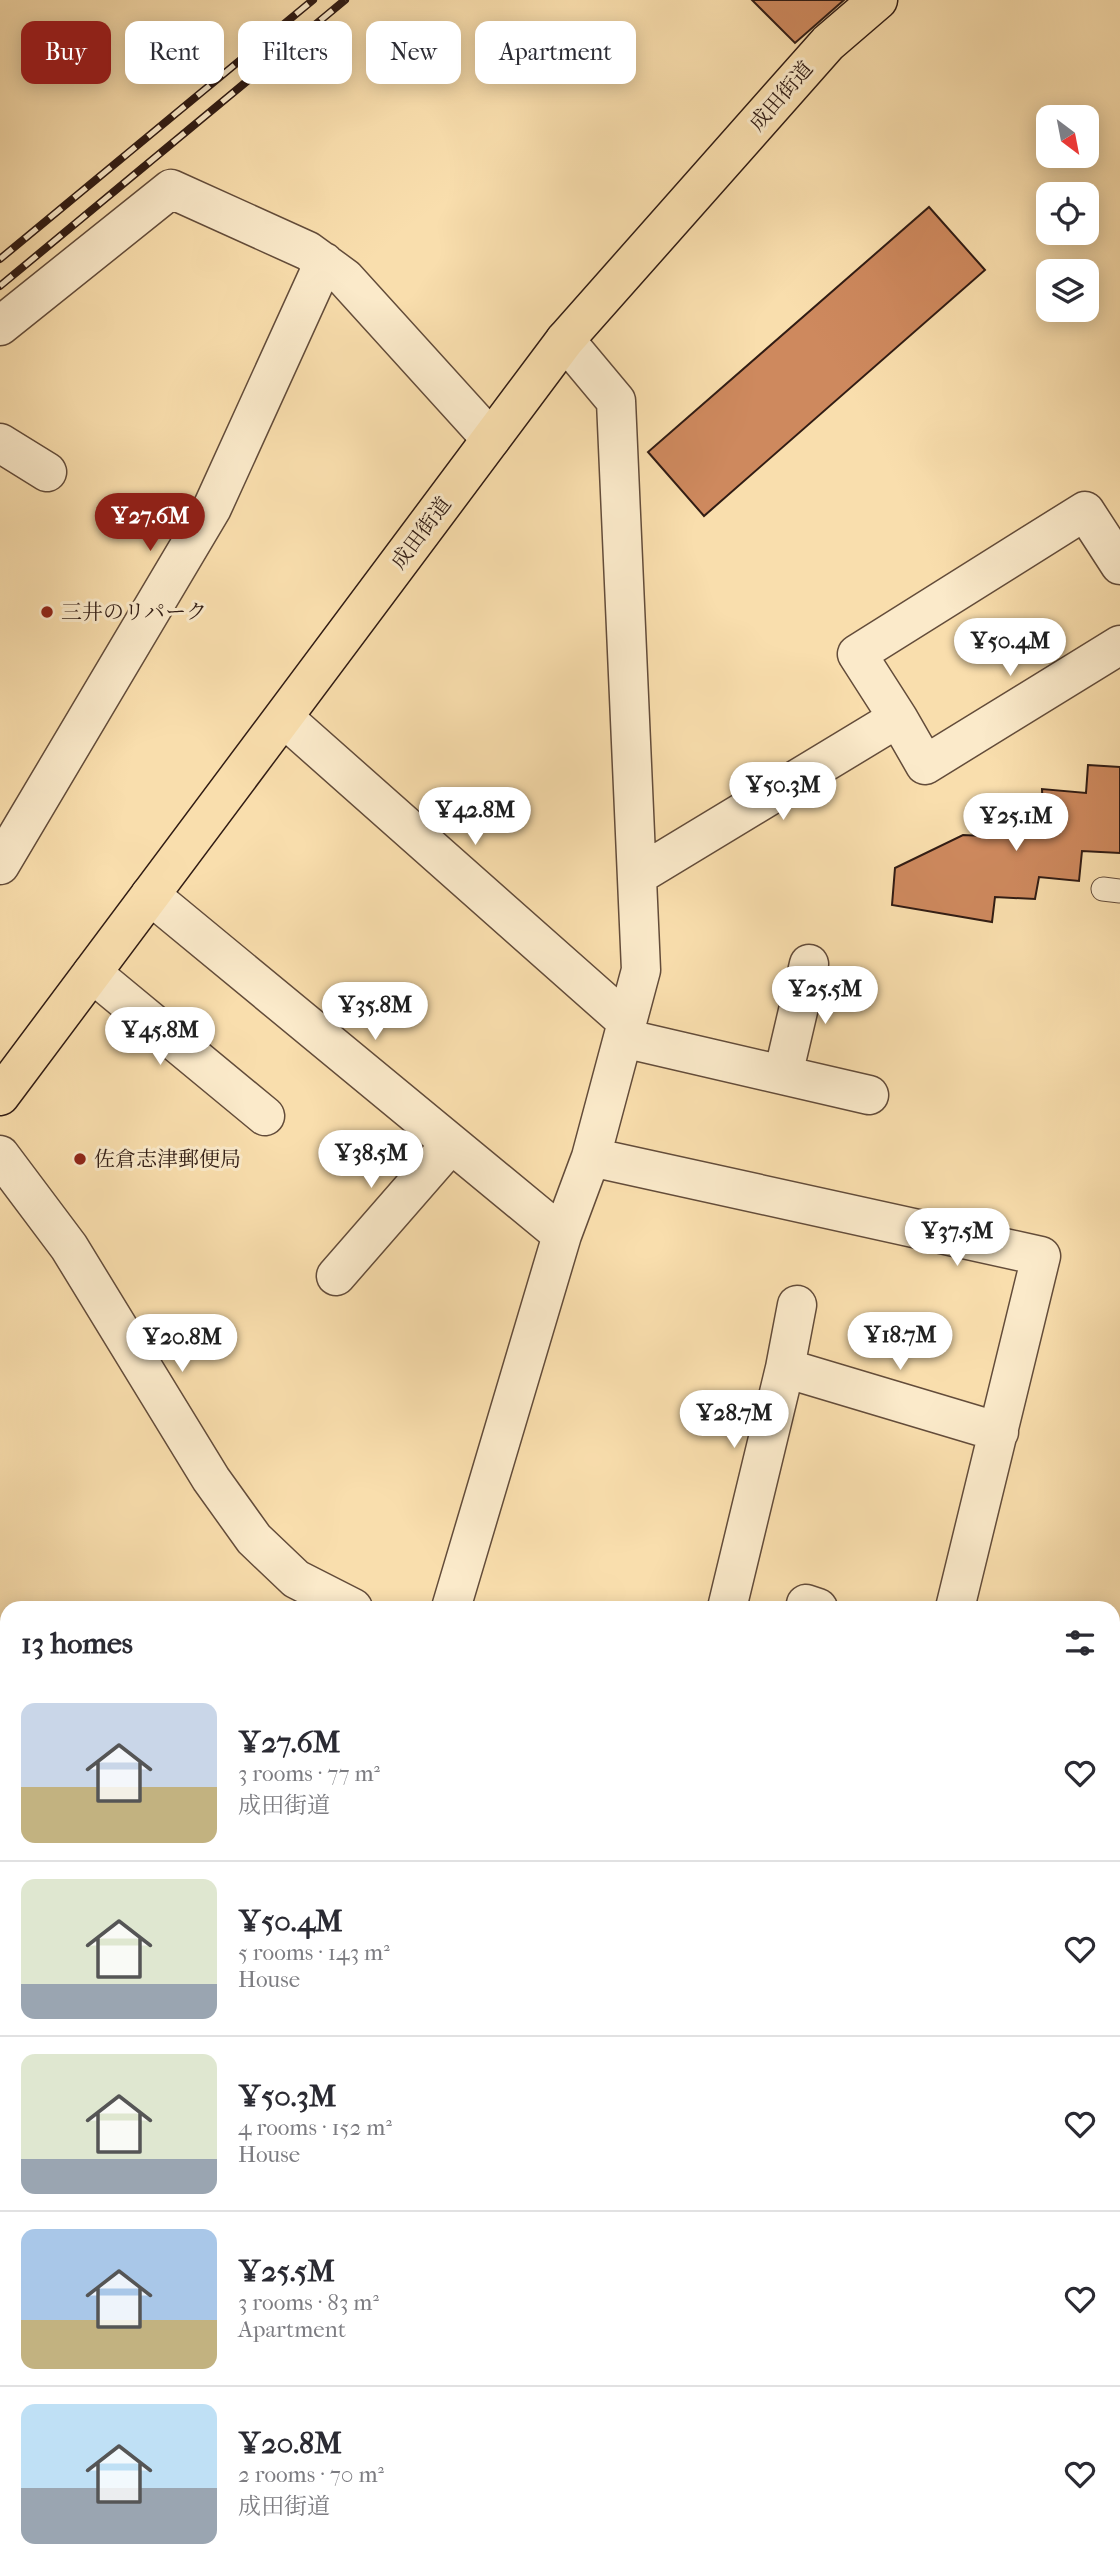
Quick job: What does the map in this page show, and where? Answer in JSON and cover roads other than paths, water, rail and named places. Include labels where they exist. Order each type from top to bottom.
[{"type":"highway","name":"成田街道","points":[[0,1097],[565,340],[828,43],[877,0]]},
{"type":"street","points":[[0,326],[171,189],[308,251],[345,278],[491,439]]},
{"type":"street","points":[[0,865],[212,508],[324,262]]},
{"type":"street","points":[[453,1601],[562,1235],[591,1157],[641,970],[616,401],[565,340]]},
{"type":"street","points":[[0,443],[47,472]]},
{"type":"street","points":[[1120,565],[1085,511],[857,654],[925,765],[1120,645]]},
{"type":"street","points":[[284,718],[625,1030],[783,1075],[869,1095]]},
{"type":"street","points":[[637,876],[898,718]]},
{"type":"street","points":[[150,895],[562,1235]]},
{"type":"street","points":[[783,1075],[809,964]]},
{"type":"street","points":[[92,972],[265,1116]]},
{"type":"street","points":[[336,1276],[451,1144]]},
{"type":"street","points":[[0,1156],[69,1247],[211,1479],[254,1539],[296,1578],[340,1601]]},
{"type":"street","points":[[591,1157],[1041,1256],[958,1601]]},
{"type":"street","points":[[729,1601],[785,1368],[797,1305]]},
{"type":"street","points":[[785,1368],[999,1432]]},
{"type":"railway","points":[[0,259],[313,0]]},
{"type":"railway","points":[[0,286],[345,0]]},
{"type":"place","name":"三井のリパーク","points":[[47,612]]},
{"type":"place","name":"佐倉志津郵便局","points":[[80,1159]]}]
